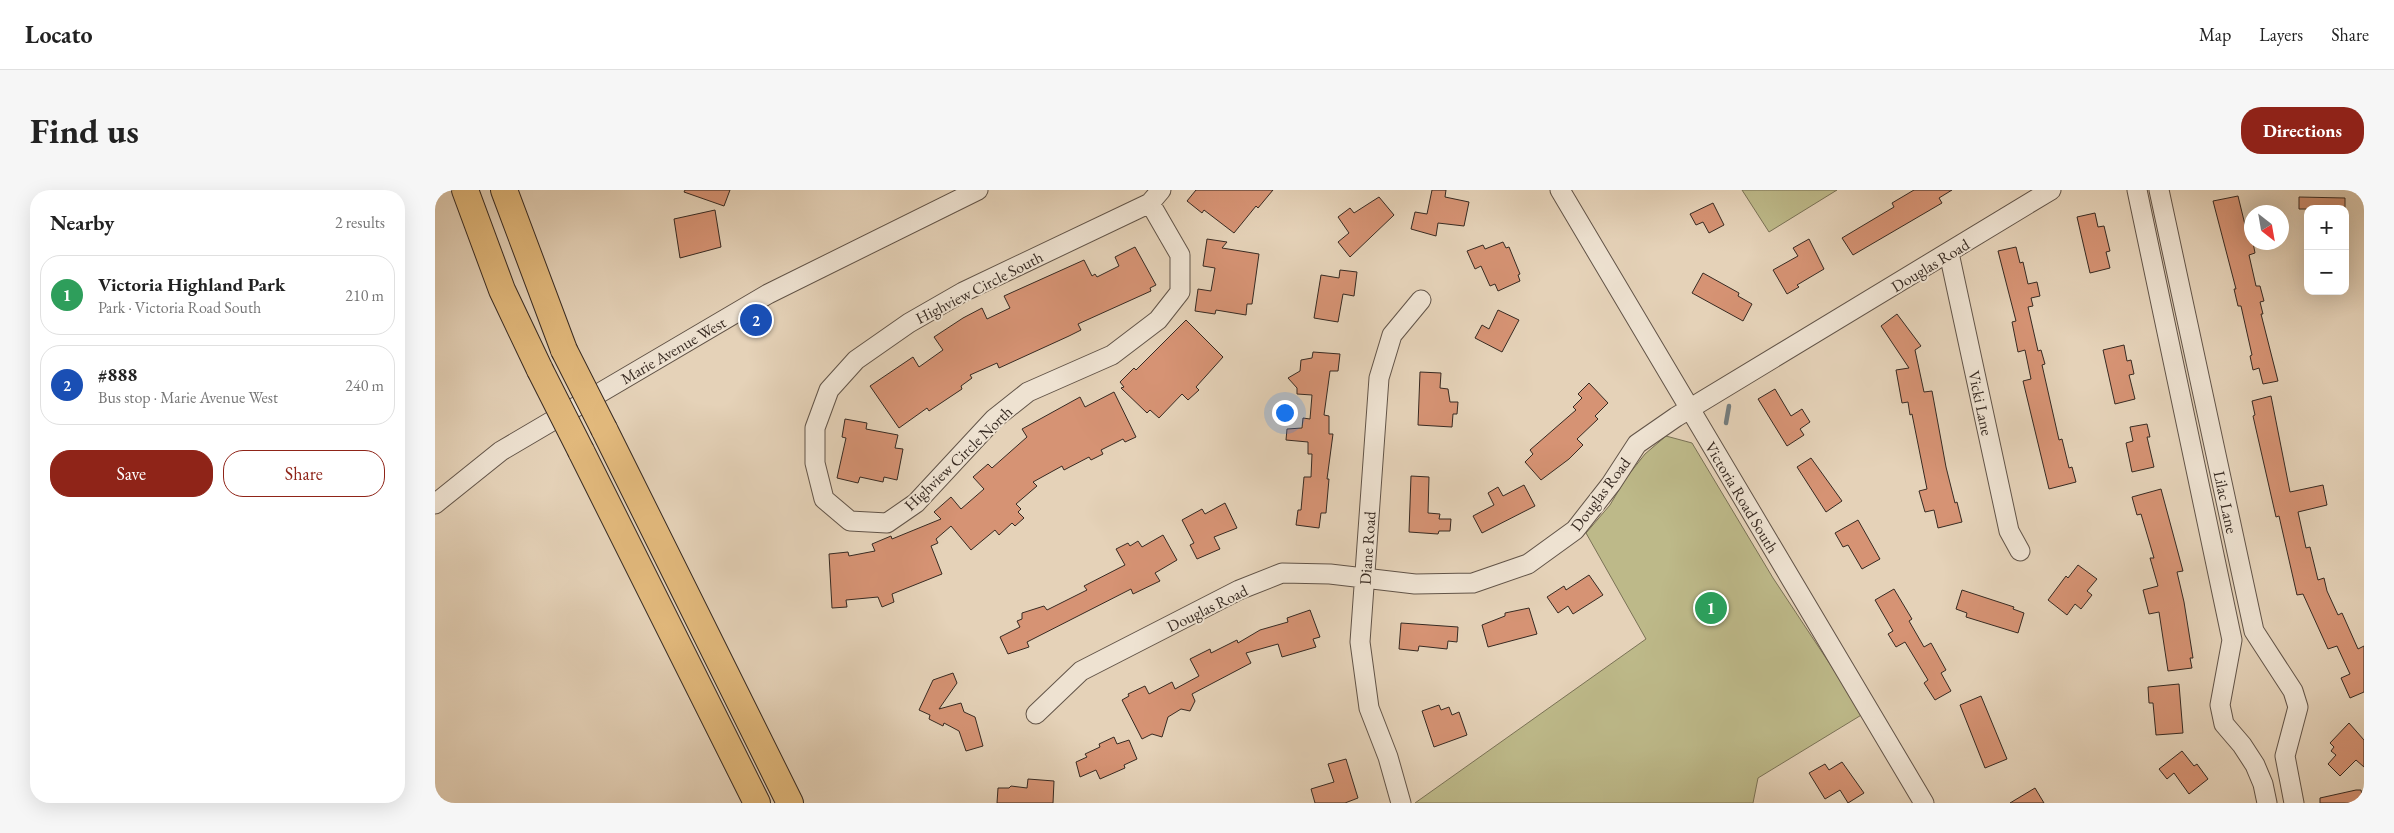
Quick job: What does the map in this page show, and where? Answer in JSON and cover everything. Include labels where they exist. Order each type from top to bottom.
[{"type":"highway","points":[[465,190],[502,290],[540,370],[757,803]]},
{"type":"highway","points":[[503,190],[564,350],[790,803]]},
{"type":"street","name":"Marie Avenue West","points":[[435,504],[501,451],[768,294],[978,190]]},
{"type":"street","name":"Victoria Road South","points":[[1560,190],[1924,803]]},
{"type":"street","name":"Douglas Road","points":[[1036,714],[1081,671],[1239,590],[1282,573],[1330,574],[1415,584],[1473,583],[1528,564],[1575,530],[1611,484],[1637,444],[1689,409],[2051,190]]},
{"type":"street","name":"Lilac Lane","points":[[2137,190],[2232,640],[2220,705],[2224,724],[2242,745],[2255,765],[2263,784],[2267,803]]},
{"type":"street","name":"Lilac Lane","points":[[2159,190],[2254,631],[2293,691],[2298,707],[2285,756],[2294,803]]},
{"type":"street","name":"Highview Circle North","points":[[824,499],[850,521],[887,523],[916,503],[994,419],[1028,392],[1112,355],[1158,320],[1180,292],[1180,255],[1155,196]]},
{"type":"street","name":"Highview Circle South","points":[[824,499],[815,463],[815,428],[829,390],[856,360],[909,323],[963,292],[1155,196]]},
{"type":"street","name":"Vicki Lane","points":[[1949,253],[2009,531],[2020,551]]},
{"type":"street","name":"Diane Road","points":[[1401,803],[1388,757],[1369,708],[1360,642],[1379,378],[1392,335],[1421,300]]},
{"type":"shaded area","points":[[1742,190],[1837,190],[1769,232]]},
{"type":"shaded area","points":[[1666,436],[1692,443],[1773,578],[1863,714],[1758,778],[1753,803],[1415,803],[1646,639],[1586,533],[1610,505],[1626,478],[1645,454]]},
{"type":"building","points":[[685,190],[730,190],[724,206],[684,192]]},
{"type":"building","points":[[1196,190],[1273,190],[1258,208],[1256,206],[1234,233],[1204,210],[1202,213],[1187,201]]},
{"type":"building","points":[[1432,190],[1446,190],[1445,197],[1469,202],[1464,226],[1438,223],[1436,236],[1411,229],[1415,212],[1427,214]]},
{"type":"building","points":[[1914,190],[1952,190],[1939,198],[1942,203],[1853,255],[1842,238],[1894,207],[1892,203]]},
{"type":"building","points":[[2238,196],[2244,221],[2244,250],[2254,250],[2255,253],[2249,255],[2256,286],[2260,286],[2264,301],[2260,302],[2263,314],[2261,314],[2278,381],[2263,384],[2259,368],[2253,370],[2250,356],[2252,355],[2241,306],[2238,306],[2234,289],[2236,289],[2213,201]]},
{"type":"building","points":[[1379,197],[1394,215],[1350,257],[1338,242],[1349,233],[1338,217],[1350,208],[1354,213]]},
{"type":"building","points":[[2299,197],[2345,198],[2345,205],[2304,205],[2304,209],[2299,209]]},
{"type":"building","points":[[1713,203],[1724,225],[1709,233],[1703,222],[1696,225],[1690,214]]},
{"type":"building","points":[[715,210],[721,247],[680,258],[674,219]]},
{"type":"building","points":[[2095,213],[2098,227],[2104,226],[2110,251],[2106,252],[2110,268],[2090,273],[2077,217]]},
{"type":"building","points":[[1207,239],[1227,242],[1222,248],[1259,254],[1252,304],[1247,304],[1246,315],[1216,310],[1215,314],[1195,311],[1198,289],[1211,291],[1215,268],[1203,266]]},
{"type":"building","points":[[1809,239],[1824,269],[1797,285],[1799,287],[1787,294],[1773,270],[1798,256],[1793,248]]},
{"type":"building","points":[[1503,242],[1506,248],[1509,247],[1520,274],[1518,275],[1520,281],[1498,291],[1495,284],[1490,286],[1481,266],[1475,269],[1467,251],[1483,245],[1485,249]]},
{"type":"building","points":[[1135,247],[1156,285],[1150,288],[1151,291],[1078,324],[1081,330],[1069,336],[999,368],[997,363],[970,375],[972,378],[961,386],[962,389],[929,411],[927,408],[899,428],[870,386],[913,357],[919,367],[943,350],[934,337],[963,318],[982,308],[987,319],[1010,308],[1004,296],[1084,260],[1092,276],[1095,274],[1097,277],[1119,266],[1115,257]]},
{"type":"building","points":[[2016,247],[2020,263],[2023,262],[2028,284],[2037,282],[2040,296],[2031,298],[2033,306],[2028,307],[2038,351],[2041,350],[2045,364],[2042,365],[2059,440],[2062,439],[2069,468],[2072,467],[2076,482],[2049,489],[2023,381],[2031,379],[2025,350],[2018,352],[2012,322],[2016,321],[1998,251]]},
{"type":"building","points":[[1340,270],[1357,272],[1354,296],[1343,294],[1338,322],[1314,318],[1321,275],[1339,278]]},
{"type":"building","points":[[1703,273],[1739,293],[1738,296],[1752,304],[1743,321],[1692,293]]},
{"type":"building","points":[[1498,310],[1519,320],[1502,352],[1475,338],[1482,325],[1489,329]]},
{"type":"building","points":[[1897,314],[1921,346],[1915,350],[1924,392],[1932,391],[1946,467],[1962,522],[1938,528],[1934,510],[1925,512],[1919,491],[1927,489],[1912,414],[1910,415],[1908,402],[1902,403],[1896,370],[1909,368],[1881,326]]},
{"type":"building","points":[[1186,320],[1223,357],[1196,387],[1199,390],[1188,400],[1182,394],[1159,418],[1150,410],[1147,413],[1121,388],[1124,387],[1120,382],[1134,368],[1136,370]]},
{"type":"building","points":[[2124,345],[2127,361],[2131,360],[2134,374],[2129,375],[2135,399],[2115,404],[2103,350]]},
{"type":"building","points":[[1313,352],[1340,354],[1338,371],[1330,371],[1324,415],[1329,416],[1329,434],[1333,434],[1327,479],[1329,479],[1326,513],[1321,513],[1319,528],[1296,525],[1298,510],[1301,510],[1304,477],[1311,477],[1312,454],[1308,454],[1308,442],[1286,440],[1287,429],[1302,428],[1303,418],[1310,419],[1312,395],[1297,394],[1297,388],[1288,378],[1300,371],[1301,360],[1312,358]]},
{"type":"building","points":[[1420,372],[1441,373],[1440,388],[1448,389],[1450,402],[1458,402],[1457,414],[1453,414],[1452,427],[1418,425]]},
{"type":"building","points":[[1589,383],[1608,403],[1595,416],[1598,419],[1577,439],[1583,445],[1569,459],[1541,480],[1525,462],[1533,454],[1530,450],[1576,410],[1573,407],[1582,398],[1578,394]]},
{"type":"building","points":[[1775,389],[1791,416],[1802,409],[1810,422],[1800,429],[1804,435],[1787,446],[1758,399]]},
{"type":"building","points":[[1114,392],[1136,437],[1125,442],[1123,439],[1101,450],[1103,454],[1091,460],[1089,457],[1064,470],[1062,466],[1033,482],[1037,486],[1016,504],[1021,509],[1018,512],[1024,518],[1015,526],[1012,523],[999,535],[995,530],[971,550],[951,526],[936,539],[938,543],[931,546],[942,574],[892,594],[894,602],[882,607],[878,597],[846,600],[847,607],[832,608],[829,554],[848,552],[849,556],[875,551],[872,544],[891,536],[892,539],[941,519],[934,512],[951,497],[961,509],[984,489],[973,477],[988,464],[992,468],[1027,437],[1022,429],[1080,397],[1085,407]]},
{"type":"building","points":[[2271,396],[2290,492],[2323,485],[2327,505],[2298,512],[2306,548],[2310,547],[2318,580],[2324,578],[2327,591],[2338,615],[2342,613],[2358,649],[2364,646],[2364,692],[2350,698],[2341,678],[2350,674],[2337,646],[2328,649],[2303,594],[2297,595],[2279,516],[2276,517],[2253,416],[2255,415],[2252,401]]},
{"type":"building","points":[[845,419],[867,423],[866,429],[898,435],[895,448],[903,449],[897,480],[884,477],[883,482],[860,477],[858,483],[837,478],[846,438],[842,437]]},
{"type":"building","points":[[2147,424],[2150,437],[2147,437],[2154,467],[2132,472],[2126,443],[2133,441],[2130,427]]},
{"type":"building","points":[[1811,458],[1842,501],[1826,512],[1797,467]]},
{"type":"building","points":[[1411,476],[1429,477],[1428,513],[1440,514],[1439,519],[1451,519],[1450,531],[1439,531],[1438,534],[1409,532]]},
{"type":"building","points":[[1524,485],[1535,506],[1482,533],[1473,516],[1494,505],[1488,493],[1498,487],[1503,496]]},
{"type":"building","points":[[2161,489],[2183,571],[2177,572],[2193,658],[2190,658],[2192,668],[2168,671],[2159,612],[2149,614],[2143,590],[2158,586],[2150,558],[2154,558],[2141,514],[2137,515],[2132,497]]},
{"type":"building","points":[[1225,503],[1237,528],[1214,537],[1220,549],[1197,559],[1190,545],[1194,543],[1182,520],[1202,509],[1205,514]]},
{"type":"building","points":[[1858,520],[1880,559],[1862,569],[1848,545],[1843,547],[1835,533]]},
{"type":"building","points":[[1163,535],[1177,560],[1155,573],[1160,581],[1133,594],[1131,589],[1027,642],[1029,647],[1008,654],[1000,637],[1020,627],[1017,621],[1022,619],[1022,613],[1044,606],[1047,610],[1087,590],[1084,586],[1125,565],[1116,549],[1128,543],[1130,546],[1138,541],[1142,547]]},
{"type":"building","points":[[2078,565],[2097,579],[2087,591],[2092,595],[2081,609],[2075,604],[2067,615],[2048,600],[2066,576],[2068,578]]},
{"type":"building","points":[[1589,575],[1603,595],[1573,614],[1568,606],[1558,613],[1547,597],[1564,586],[1566,590]]},
{"type":"building","points":[[1894,589],[1912,619],[1909,621],[1924,647],[1931,643],[1946,670],[1941,673],[1951,691],[1935,700],[1924,683],[1928,680],[1905,642],[1896,647],[1888,634],[1893,631],[1875,600]]},
{"type":"building","points":[[1962,590],[2014,607],[2013,609],[2024,613],[2018,633],[1966,617],[1967,613],[1956,609]]},
{"type":"building","points":[[1529,608],[1537,634],[1488,647],[1482,625],[1505,616],[1505,613]]},
{"type":"building","points":[[1310,610],[1320,637],[1313,639],[1316,647],[1282,657],[1278,644],[1246,653],[1251,663],[1192,694],[1195,701],[1190,711],[1181,709],[1168,717],[1162,737],[1152,734],[1142,739],[1122,700],[1129,696],[1128,694],[1145,686],[1149,694],[1172,682],[1175,689],[1199,676],[1190,659],[1210,649],[1211,653],[1237,640],[1238,643],[1260,630],[1288,622],[1287,618]]},
{"type":"building","points":[[1401,623],[1458,627],[1457,642],[1448,641],[1447,649],[1419,646],[1418,651],[1399,649]]},
{"type":"building","points":[[953,673],[957,683],[939,709],[961,703],[964,712],[975,717],[983,746],[966,751],[959,731],[944,723],[943,726],[929,719],[930,715],[919,710],[933,680]]},
{"type":"building","points":[[2179,684],[2183,733],[2156,735],[2153,703],[2149,703],[2148,687]]},
{"type":"building","points":[[1981,696],[2007,759],[1985,768],[1960,705]]},
{"type":"building","points":[[1439,705],[1441,710],[1449,707],[1452,715],[1459,712],[1467,735],[1434,747],[1422,711]]},
{"type":"building","points":[[2349,723],[2364,740],[2364,767],[2356,760],[2340,776],[2328,764],[2336,755],[2331,751],[2334,747],[2330,743]]},
{"type":"building","points":[[1114,737],[1117,744],[1129,740],[1137,759],[1124,765],[1125,768],[1100,779],[1096,770],[1080,777],[1076,762],[1087,757],[1085,754],[1100,747],[1099,744]]},
{"type":"building","points":[[2182,751],[2194,766],[2197,764],[2208,779],[2189,794],[2174,773],[2167,779],[2159,769]]},
{"type":"building","points":[[1346,759],[1358,798],[1345,803],[1315,803],[1311,789],[1334,782],[1328,764]]},
{"type":"building","points":[[1842,762],[1864,793],[1848,803],[1840,790],[1825,799],[1809,773],[1825,764],[1829,770]]},
{"type":"building","points":[[1028,779],[1054,781],[1053,803],[997,803],[998,788],[1009,788],[1011,786],[1027,788]]},
{"type":"building","points":[[2035,788],[2044,803],[2010,803]]},
{"type":"building","points":[[2361,790],[2364,803],[2320,803],[2320,798]]},
{"type":"waterway","points":[[1726,423],[1729,406]]},
{"type":"place","name":"#888","points":[[756,320]]},
{"type":"place","name":"Victoria Highland Park","points":[[1711,608]]}]
